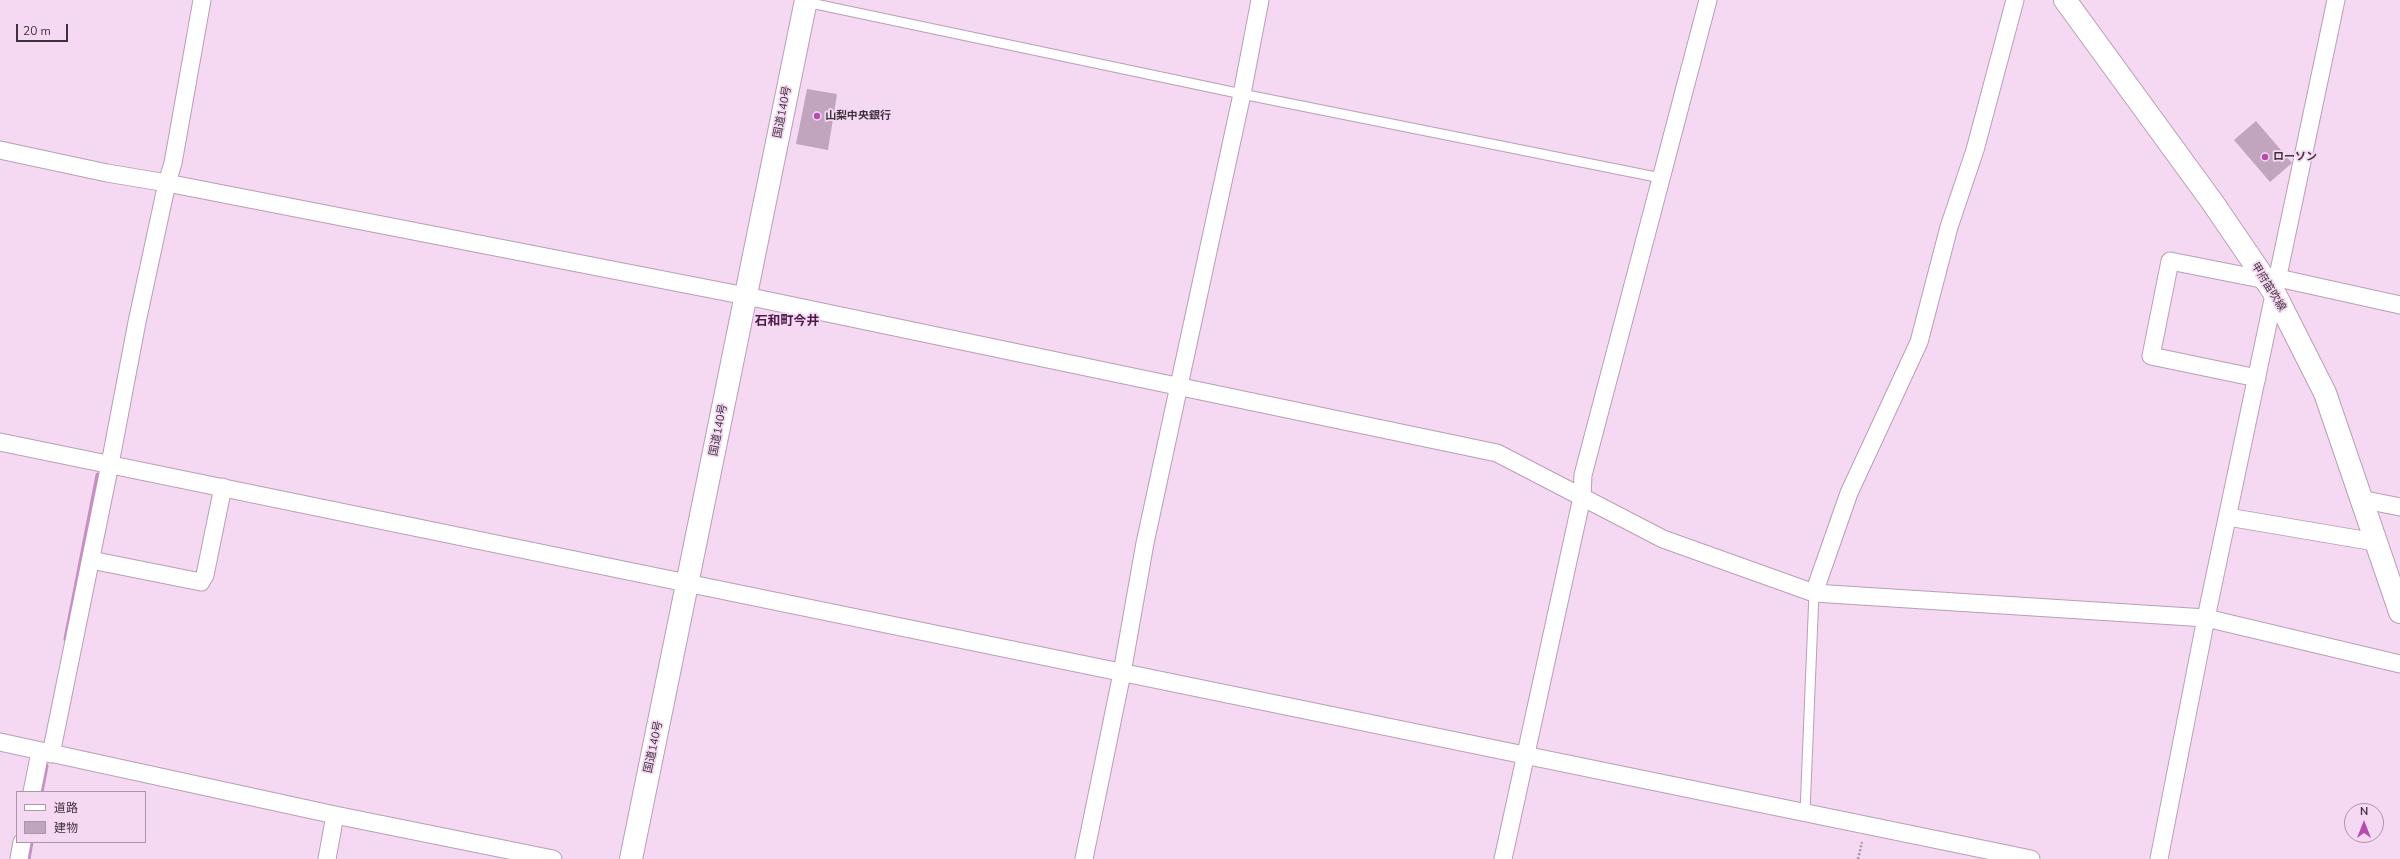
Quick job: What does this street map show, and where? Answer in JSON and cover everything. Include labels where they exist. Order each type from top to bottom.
[{"type":"main road","name":"甲府笛吹線","points":[[2065,0],[2273,284],[2325,393],[2360,499],[2400,612]]},
{"type":"main road","name":"国道140号","points":[[631,859],[806,1]]},
{"type":"street","points":[[32,791],[45,753],[91,560],[137,322],[167,183],[173,163],[202,0]]},
{"type":"street","points":[[1084,859],[1122,673],[1145,543],[1242,94],[1260,0]]},
{"type":"street","points":[[1503,859],[1582,497],[1583,475],[1708,0]]},
{"type":"street","points":[[1814,593],[1849,493],[1919,342],[1949,226],[1975,150],[2015,0]]},
{"type":"street","points":[[2160,859],[2206,618],[2257,378],[2273,284],[2336,0]]},
{"type":"street","points":[[0,150],[107,173],[167,183],[746,296],[1497,453],[1663,539],[1814,593],[2206,618],[2400,664]]},
{"type":"street","points":[[2257,378],[2151,356],[2170,261],[2273,284],[2400,305]]},
{"type":"street","points":[[0,442],[2031,859]]},
{"type":"street","points":[[91,560],[201,582],[205,576],[223,487]]},
{"type":"street","points":[[2360,499],[2400,507]]},
{"type":"street","points":[[2228,517],[2375,542]]},
{"type":"street","points":[[0,742],[335,815],[553,859]]},
{"type":"street","points":[[326,859],[335,815]]},
{"type":"street","points":[[19,859],[22,843]]},
{"type":"lane","points":[[806,1],[1242,94],[1661,178]]},
{"type":"lane","points":[[1805,812],[1814,593]]},
{"type":"building","points":[[807,89],[837,94],[828,150],[796,144]]},
{"type":"building","points":[[2256,121],[2292,163],[2270,182],[2234,140]]},
{"type":"waterway","points":[[66,639],[98,475]]},
{"type":"waterway","points":[[41,791],[46,766]]},
{"type":"waterway","points":[[28,859],[31,843]]},
{"type":"place","name":"山梨中央銀行","points":[[817,116]]},
{"type":"place","name":"ローソン","points":[[2265,157]]},
{"type":"district","name":"石和町今井","points":[[787,322]]}]
